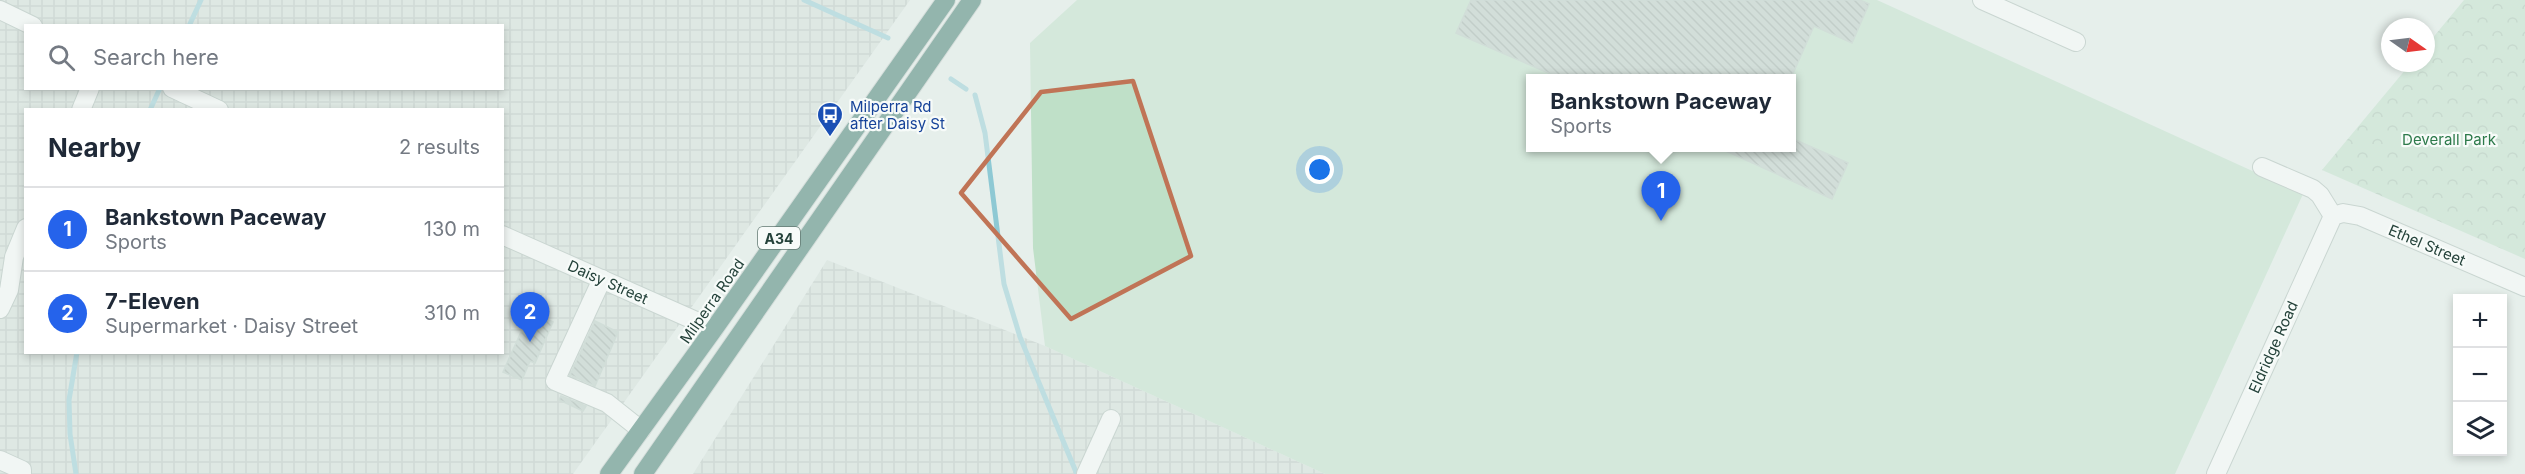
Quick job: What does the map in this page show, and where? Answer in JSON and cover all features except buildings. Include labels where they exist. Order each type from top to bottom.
[{"type":"highway","name":"Milperra Road","points":[[609,474],[946,0]]},
{"type":"highway","name":"A34","points":[[643,474],[972,0]]},
{"type":"street","points":[[1982,0],[2076,42]]},
{"type":"street","points":[[0,10],[29,24]]},
{"type":"street","points":[[82,108],[89,90]]},
{"type":"street","points":[[176,90],[215,108]]},
{"type":"street","points":[[2262,167],[2313,189],[2320,195],[2332,218]]},
{"type":"street","name":"Ethel Street","points":[[2332,218],[2343,213],[2360,216],[2525,287]]},
{"type":"street","name":"Eldridge Road","points":[[2216,474],[2332,218]]},
{"type":"street","points":[[0,309],[9,290],[14,257],[24,233]]},
{"type":"street","name":"Daisy Street","points":[[504,236],[714,329]]},
{"type":"street","points":[[602,279],[555,381],[607,403],[641,430]]},
{"type":"street","points":[[1086,474],[1111,419]]},
{"type":"street","points":[[0,460],[22,470],[22,474]]},
{"type":"highlighted area","points":[[1133,81],[1191,256],[1071,319],[961,193],[1041,92]]},
{"type":"shaded area","points":[[0,0],[910,0],[573,474],[0,474]]},
{"type":"shaded area","points":[[827,260],[1045,346],[1325,474],[693,474]]},
{"type":"green space","points":[[1077,0],[1877,0],[2303,194],[2175,474],[1325,474],[1045,346],[1033,248],[1030,43]]},
{"type":"green space","name":"Deverall Park","points":[[2464,0],[2525,0],[2525,259],[2322,170],[2404,72],[2435,72],[2435,35]]},
{"type":"waterway","points":[[190,24],[201,0]]},
{"type":"waterway","points":[[804,0],[888,38]]},
{"type":"waterway","points":[[951,79],[966,89]]},
{"type":"waterway","points":[[151,108],[159,90]]},
{"type":"waterway","points":[[975,95],[985,133],[1004,284],[1020,337],[1076,472]]},
{"type":"waterway","points":[[76,474],[70,434],[69,400],[77,354]]},
{"type":"place","name":"Milperra Rd after Daisy St","points":[[830,138]]},
{"type":"place","name":"Bankstown Paceway","points":[[1661,221]]},
{"type":"place","name":"7-Eleven","points":[[530,342]]}]
